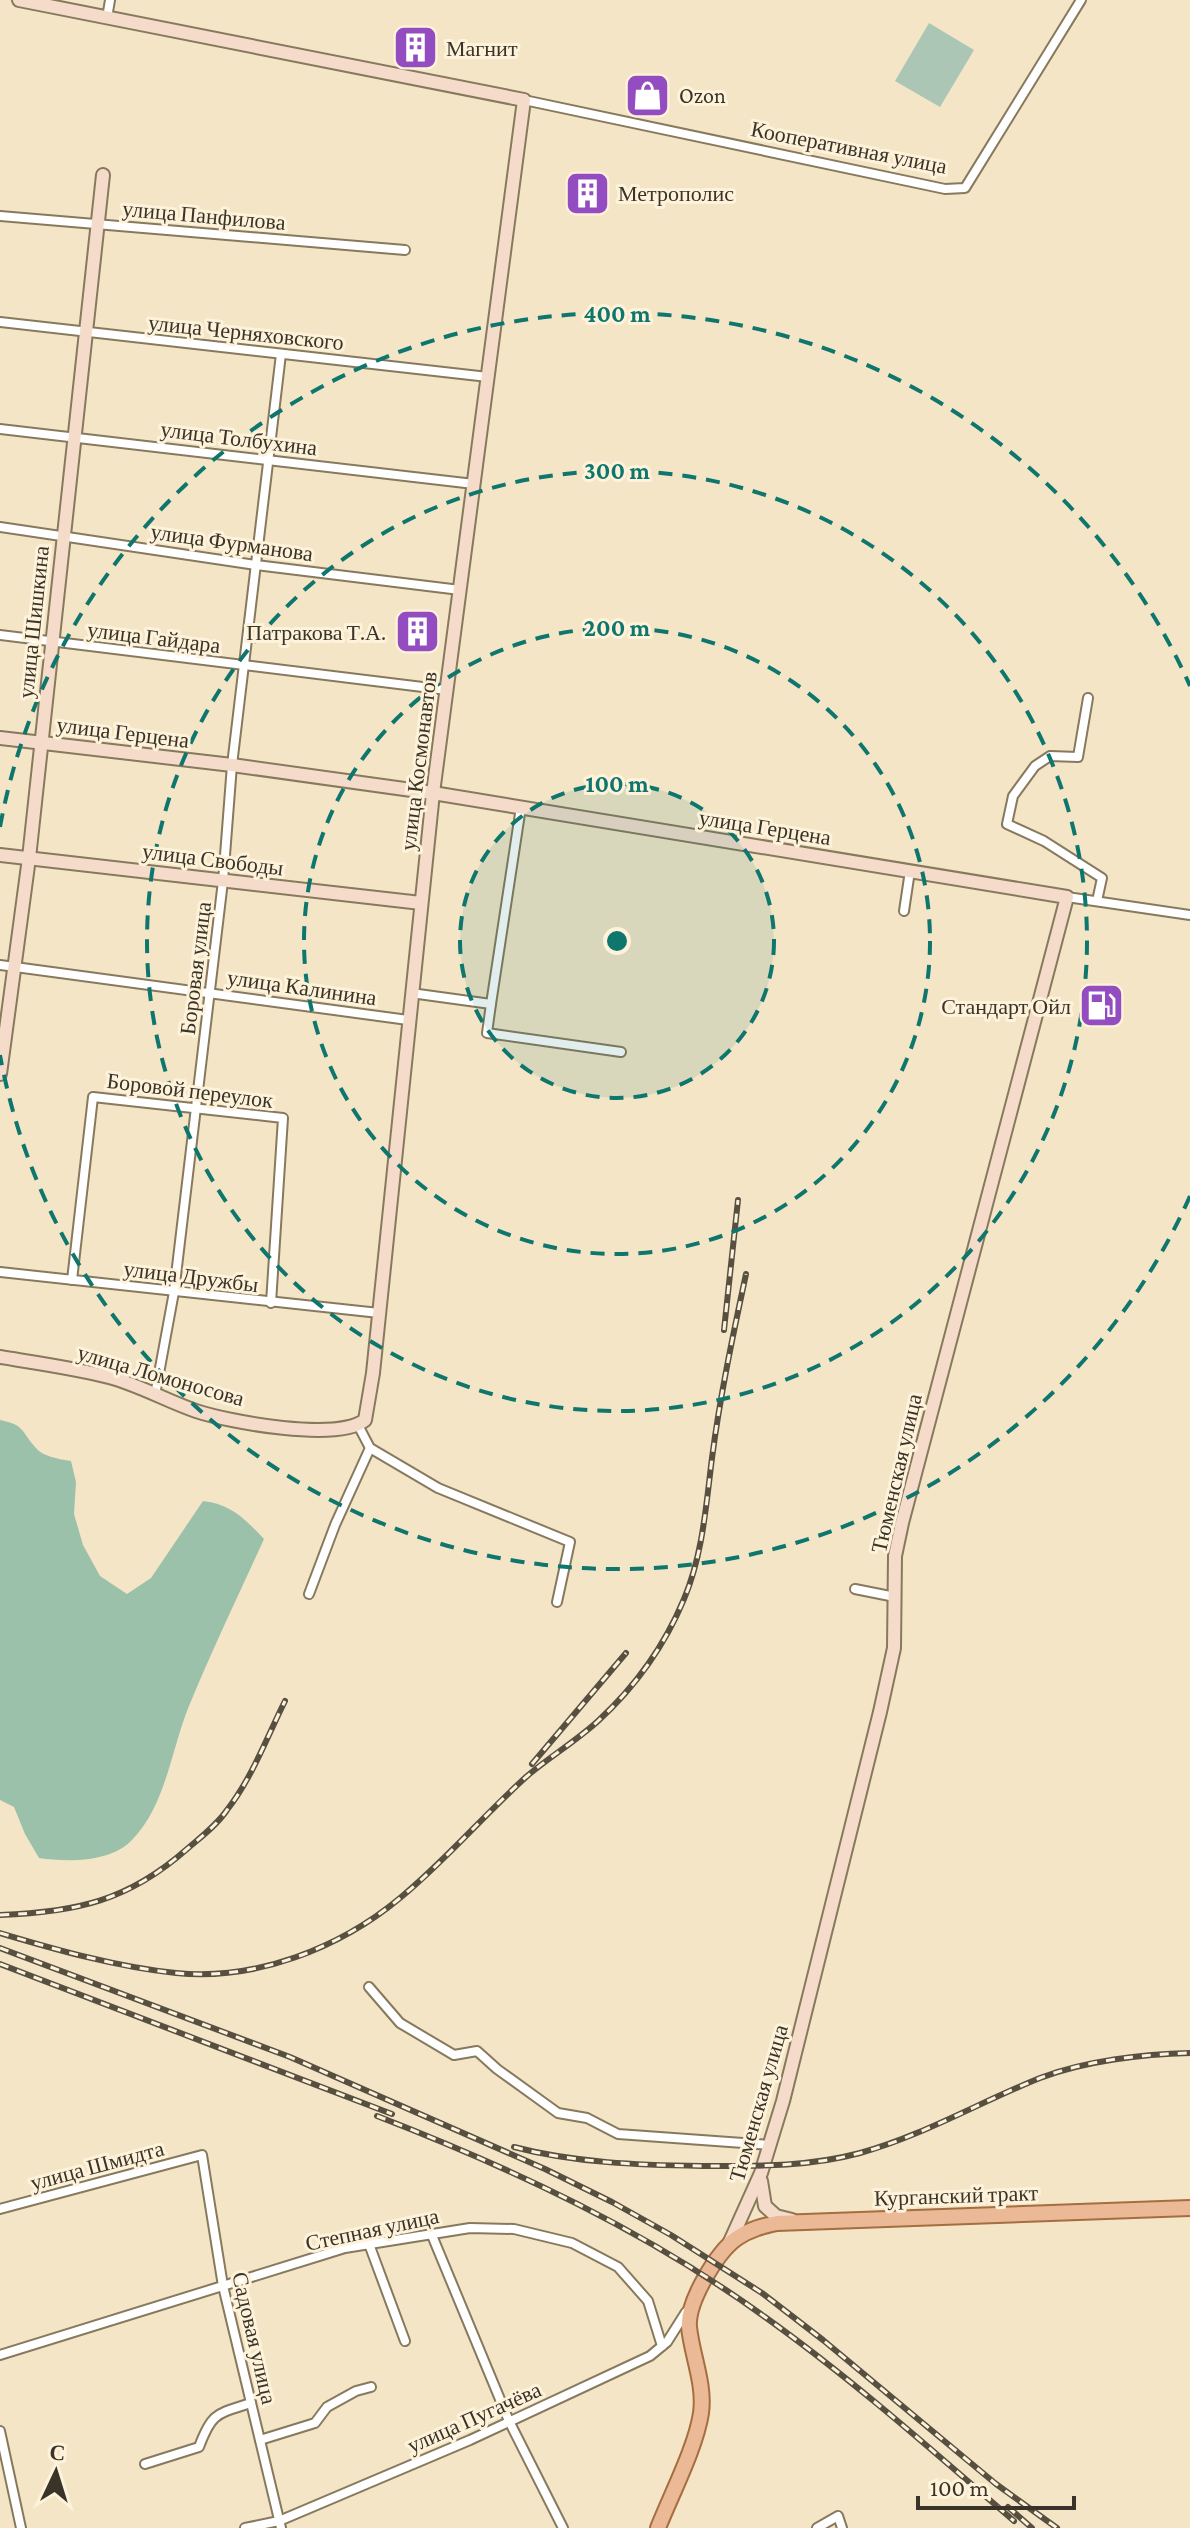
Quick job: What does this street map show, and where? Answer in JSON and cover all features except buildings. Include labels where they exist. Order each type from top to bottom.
[{"type":"main road","name":"Курганский тракт","points":[[729,2244],[761,2226],[807,2222],[1190,2208]]},
{"type":"main road","points":[[658,2528],[698,2427],[700,2414],[702,2393],[689,2327],[692,2300],[729,2244]]},
{"type":"street","name":"Кооперативная улица","points":[[19,0],[524,100],[945,189],[965,188],[1081,0]]},
{"type":"street","points":[[107,18],[110,0]]},
{"type":"street","name":"улица Космонавтов","points":[[358,1425],[365,1420],[368,1411],[433,793],[524,100]]},
{"type":"street","name":"улица Шишкина","points":[[0,1074],[29,858],[103,175]]},
{"type":"street","name":"улица Панфилова","points":[[0,216],[405,250]]},
{"type":"street","name":"улица Черняховского","points":[[0,322],[488,377]]},
{"type":"street","name":"Боровая улица","points":[[155,1395],[174,1292],[281,354]]},
{"type":"street","name":"улица Толбухина","points":[[0,429],[474,484]]},
{"type":"street","name":"улица Фурманова","points":[[0,527],[256,565],[460,590]]},
{"type":"street","name":"улица Гайдара","points":[[0,635],[447,690]]},
{"type":"street","points":[[1088,698],[1078,757],[1050,756],[1035,766],[1013,796],[1007,824],[1044,841],[1102,878],[1097,901]]},
{"type":"street","name":"улица Герцена","points":[[0,738],[232,765],[433,793],[1190,915]]},
{"type":"street","points":[[521,807],[487,1033],[621,1052]]},
{"type":"street","name":"улица Свободы","points":[[0,855],[421,903]]},
{"type":"street","points":[[904,911],[910,871]]},
{"type":"street","name":"Тюменская улица","points":[[729,2244],[770,2145],[880,1712],[894,1648],[895,1556],[908,1495],[1067,897]]},
{"type":"street","name":"улица Калинина","points":[[0,965],[408,1020]]},
{"type":"street","points":[[411,993],[491,1004]]},
{"type":"street","name":"Боровой переулок","points":[[72,1280],[93,1097],[196,1107],[283,1118],[271,1303]]},
{"type":"street","name":"улица Дружбы","points":[[0,1272],[379,1313]]},
{"type":"street","name":"улица Ломоносова","points":[[0,1357],[92,1373],[201,1413],[242,1421],[323,1431],[358,1425]]},
{"type":"street","points":[[358,1425],[370,1448],[438,1488],[570,1542],[557,1602]]},
{"type":"street","points":[[309,1594],[335,1525],[370,1448]]},
{"type":"street","points":[[855,1589],[895,1597]]},
{"type":"street","points":[[369,1987],[400,2023],[454,2055],[477,2051],[558,2113],[587,2118],[618,2134],[770,2145]]},
{"type":"street","name":"улица Шмидта","points":[[0,2209],[202,2155]]},
{"type":"street","name":"Садовая улица","points":[[202,2155],[223,2286],[280,2524]]},
{"type":"street","points":[[761,2173],[762,2197],[770,2212],[807,2222]]},
{"type":"street","name":"Степная улица","points":[[0,2355],[345,2248],[470,2228],[514,2229],[572,2243],[618,2267],[648,2301],[662,2346]]},
{"type":"street","points":[[431,2233],[509,2421],[563,2528]]},
{"type":"street","points":[[369,2244],[405,2341]]},
{"type":"street","name":"улица Пугачёва","points":[[245,2528],[280,2524],[650,2356],[679,2325],[692,2300]]},
{"type":"street","points":[[260,2440],[315,2423],[327,2407],[356,2391],[371,2387]]},
{"type":"street","points":[[145,2464],[199,2447],[208,2423],[218,2414],[251,2403]]},
{"type":"street","points":[[0,2431],[21,2528]]},
{"type":"street","points":[[817,2528],[838,2516],[842,2528]]},
{"type":"green space","points":[[929,23],[974,50],[940,107],[895,81]]},
{"type":"green space","points":[[0,1420],[18,1427],[42,1453],[71,1461],[76,1482],[74,1514],[83,1545],[100,1576],[127,1594],[151,1578],[203,1501],[230,1509],[264,1539],[189,1706],[153,1810],[123,1848],[100,1857],[75,1860],[39,1858],[14,1807],[0,1800]]},
{"type":"railway","points":[[724,1330],[738,1200]]},
{"type":"railway","points":[[0,1933],[132,1967],[176,1973],[236,1972],[266,1966],[324,1946],[376,1916],[417,1884],[526,1777],[589,1729],[611,1708],[636,1680],[667,1634],[684,1599],[700,1547],[719,1412],[746,1274]]},
{"type":"railway","points":[[532,1764],[626,1653]]},
{"type":"railway","points":[[0,1915],[77,1907],[122,1892],[165,1867],[208,1831],[236,1798],[285,1701]]},
{"type":"railway","points":[[0,1948],[290,2057],[545,2169],[612,2202],[762,2293],[996,2484],[1057,2528]]},
{"type":"railway","points":[[0,1964],[392,2114]]},
{"type":"railway","points":[[514,2147],[584,2160],[655,2165],[762,2166],[821,2161],[883,2146],[1057,2072],[1114,2060],[1190,2053]]},
{"type":"railway","points":[[377,2116],[479,2158],[578,2204],[720,2286],[829,2365],[1014,2521]]},
{"type":"railway","points":[[1008,2507],[1032,2528]]},
{"type":"place","name":"Магнит","points":[[415,48]]},
{"type":"place","name":"Ozon","points":[[648,95]]},
{"type":"place","name":"Метрополис","points":[[587,193]]},
{"type":"place","name":"Патракова Т.А.","points":[[417,632]]},
{"type":"place","name":"Стандарт Ойл","points":[[1102,1006]]}]
